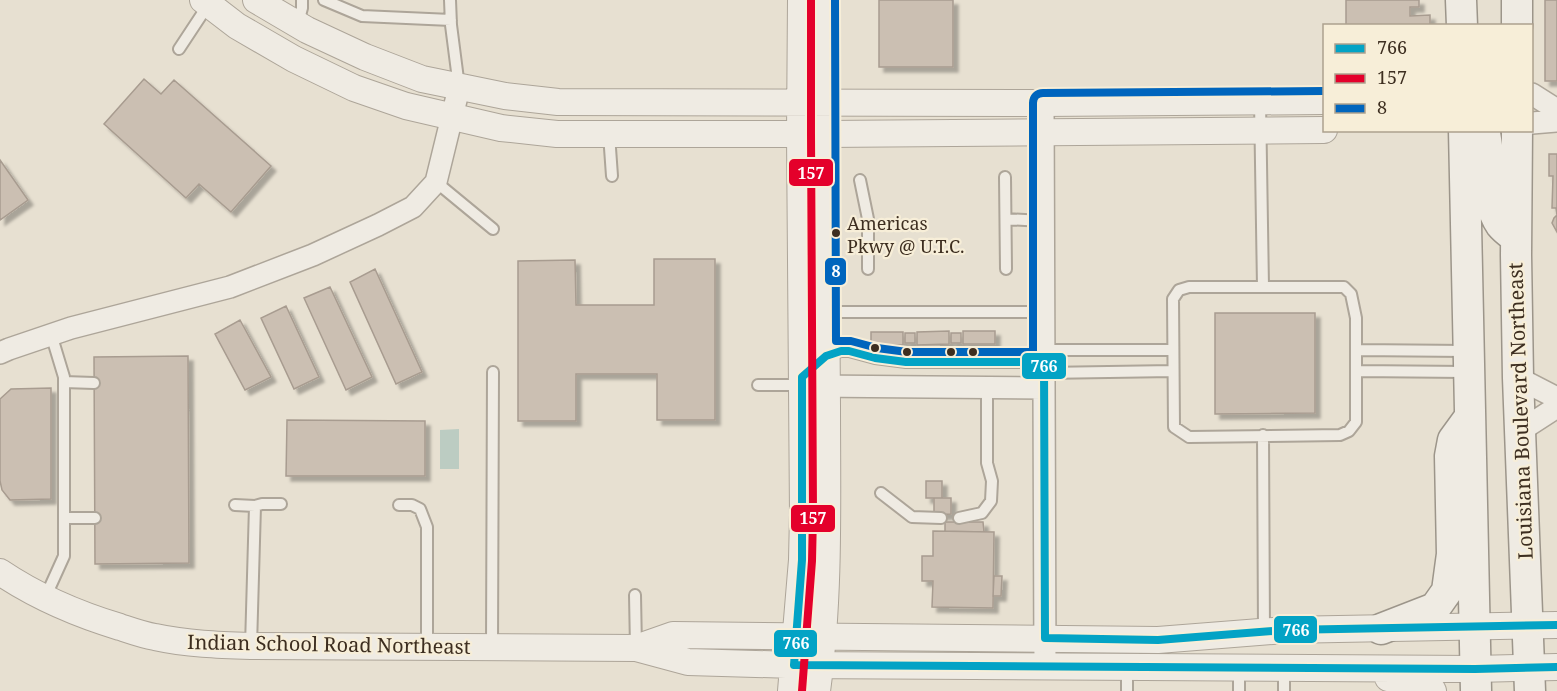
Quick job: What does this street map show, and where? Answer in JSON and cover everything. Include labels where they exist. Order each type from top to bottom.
[{"type":"main road","points":[[1517,0],[1517,24]]},
{"type":"main road","points":[[1464,132],[1476,680]]},
{"type":"main road","points":[[1484,132],[1494,210],[1502,226],[1516,238]]},
{"type":"main road","name":"Louisiana Boulevard Northeast","points":[[1516,132],[1518,378],[1526,625],[1539,675]]},
{"type":"main road","points":[[1381,629],[1436,608],[1448,591],[1452,554],[1450,456],[1453,440],[1470,416]]},
{"type":"street","points":[[256,0],[300,12],[365,57],[422,80],[505,96],[558,102],[1323,101]]},
{"type":"street","points":[[801,0],[812,102],[802,281],[827,559],[824,636],[817,691]]},
{"type":"street","points":[[812,102],[824,0]]},
{"type":"street","points":[[208,2],[237,26],[294,59],[354,88],[406,106],[501,128],[557,134],[1323,130]]},
{"type":"street","points":[[0,353],[70,328],[230,287],[313,255],[413,207],[436,182],[459,88]]},
{"type":"street","points":[[1533,95],[1557,110]]},
{"type":"street","points":[[1043,103],[1045,666]]},
{"type":"street","points":[[1533,123],[1557,121]]},
{"type":"street","points":[[791,691],[802,560],[810,383],[826,356],[826,312],[812,134]]},
{"type":"street","points":[[810,383],[987,387],[1044,368]]},
{"type":"street","points":[[1518,378],[1557,398]]},
{"type":"street","points":[[1520,431],[1557,407]]},
{"type":"street","name":"Indian School Road Northeast","points":[[0,572],[62,607],[98,620],[155,637],[201,644],[636,648],[688,662],[794,665],[1045,666],[1127,679],[1239,679],[1287,675],[1476,680],[1539,675]]},
{"type":"street","name":"Indian School Road Northeast","points":[[636,648],[673,635],[1158,640],[1264,632],[1557,625]]},
{"type":"street","points":[[1287,675],[1331,672],[1365,674],[1419,684],[1433,691]]},
{"type":"lane","points":[[324,0],[362,16],[451,20]]},
{"type":"lane","points":[[450,0],[459,88]]},
{"type":"lane","points":[[179,49],[208,2]]},
{"type":"lane","points":[[1260,101],[1263,287]]},
{"type":"lane","points":[[609,134],[612,176]]},
{"type":"lane","points":[[1005,177],[1006,270]]},
{"type":"lane","points":[[860,180],[868,219],[868,269]]},
{"type":"lane","points":[[436,182],[493,229]]},
{"type":"lane","points":[[1006,219],[1043,220]]},
{"type":"lane","points":[[802,281],[809,299],[817,308],[826,312],[1043,312]]},
{"type":"lane","points":[[1189,287],[1263,287],[1344,287],[1351,294],[1356,318],[1356,422],[1349,432],[1340,435],[1189,437],[1174,427],[1173,299],[1179,290],[1189,287]]},
{"type":"lane","points":[[45,598],[64,556],[64,377],[51,334]]},
{"type":"lane","points":[[1044,368],[1173,350]]},
{"type":"lane","points":[[1357,350],[1469,362]]},
{"type":"lane","points":[[826,356],[849,351],[875,358],[906,362],[1173,371]]},
{"type":"lane","points":[[1356,371],[1469,362]]},
{"type":"lane","points":[[492,648],[494,372]]},
{"type":"lane","points":[[64,382],[94,383]]},
{"type":"lane","points":[[758,385],[810,383]]},
{"type":"lane","points":[[959,518],[982,513],[991,501],[992,481],[987,463],[987,387]]},
{"type":"lane","points":[[1263,435],[1264,632]]},
{"type":"lane","points":[[881,493],[912,517],[941,518]]},
{"type":"lane","points":[[235,505],[280,504]]},
{"type":"lane","points":[[399,505],[412,505],[420,509],[427,527],[427,647]]},
{"type":"lane","points":[[251,646],[255,506]]},
{"type":"lane","points":[[64,518],[95,518]]},
{"type":"lane","points":[[635,595],[636,648]]},
{"type":"shaded area","points":[[459,429],[459,469],[440,469],[440,430]]},
{"type":"building","points":[[879,0],[953,0],[953,67],[879,67]]},
{"type":"building","points":[[1346,0],[1419,0],[1419,7],[1410,7],[1410,16],[1430,15],[1430,24],[1346,24]]},
{"type":"building","points":[[1545,0],[1557,0],[1557,81],[1545,81]]},
{"type":"building","points":[[144,79],[161,94],[174,80],[271,166],[231,212],[199,184],[186,198],[104,124]]},
{"type":"building","points":[[1549,154],[1557,154],[1557,215],[1556,208],[1552,208],[1553,176],[1549,176]]},
{"type":"building","points":[[0,160],[28,200],[0,220]]},
{"type":"building","points":[[1557,215],[1557,232],[1552,223]]},
{"type":"building","points":[[654,259],[715,259],[715,420],[657,420],[657,374],[576,374],[576,421],[518,421],[518,261],[575,260],[576,305],[654,305]]},
{"type":"building","points":[[375,269],[422,372],[396,384],[350,282]]},
{"type":"building","points":[[330,287],[372,377],[346,390],[304,298]]},
{"type":"building","points":[[286,306],[319,377],[294,389],[261,318]]},
{"type":"building","points":[[1215,313],[1315,313],[1315,413],[1215,414]]},
{"type":"building","points":[[240,320],[271,377],[245,390],[215,334]]},
{"type":"building","points":[[949,331],[949,344],[917,345],[917,332]]},
{"type":"building","points":[[963,331],[995,331],[995,344],[963,344]]},
{"type":"building","points":[[871,332],[903,332],[903,345],[871,345]]},
{"type":"building","points":[[905,333],[915,333],[915,343],[905,343]]},
{"type":"building","points":[[951,333],[961,333],[961,343],[951,343]]},
{"type":"building","points":[[188,356],[189,563],[95,564],[94,357]]},
{"type":"building","points":[[51,388],[51,499],[10,500],[2,490],[0,481],[0,399],[11,389]]},
{"type":"building","points":[[287,420],[425,421],[425,476],[286,476]]},
{"type":"building","points":[[926,481],[942,481],[942,498],[926,498]]},
{"type":"building","points":[[934,498],[951,498],[951,514],[934,515]]},
{"type":"building","points":[[945,522],[983,522],[984,532],[945,531]]},
{"type":"building","points":[[933,531],[994,532],[993,608],[932,607],[933,581],[922,581],[922,556],[933,556]]},
{"type":"building","points":[[994,576],[1002,576],[1001,596],[993,596]]},
{"type":"transit line","name":"157","points":[[802,691],[812,561],[813,515],[811,0]]},
{"type":"transit line","name":"8","points":[[835,0],[836,341],[851,341],[877,348],[907,352],[1033,352],[1033,103],[1037,95],[1043,93],[1323,91]]},
{"type":"transit line","name":"766","points":[[1557,625],[1285,630],[1158,640],[1045,638],[1044,362],[906,362],[841,351],[826,356],[802,377],[802,560],[794,665],[1475,669],[1557,667]]},
{"type":"place","name":"Americas Pkwy @ U.T.C.","points":[[836,233]]}]
